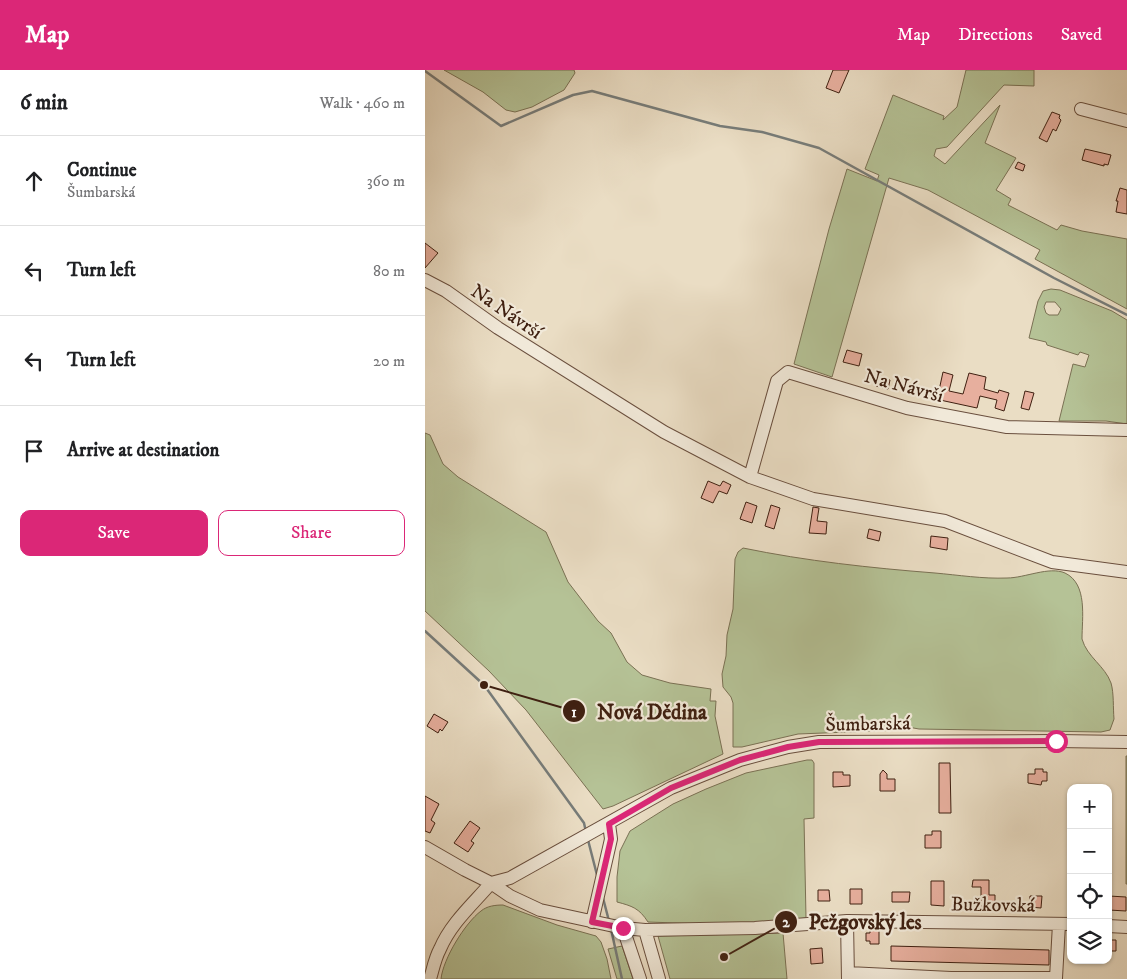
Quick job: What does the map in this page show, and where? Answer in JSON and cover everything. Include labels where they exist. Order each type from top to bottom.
[{"type":"street","points":[[1081,109],[1127,121]]},
{"type":"street","name":"Na Návrší","points":[[425,280],[446,291],[497,328],[663,432],[750,478],[813,499],[945,521],[1053,562],[1127,572]]},
{"type":"street","name":"Na Návrší","points":[[750,478],[777,381],[788,372],[907,408],[1007,427],[1127,430]]},
{"type":"street","name":"Šumbarská","points":[[491,883],[510,878],[671,788],[740,760],[788,747],[819,742],[1127,742]]},
{"type":"street","points":[[592,922],[611,839],[609,824]]},
{"type":"street","name":"Bužkovská","points":[[425,847],[491,883],[510,896],[541,910],[623,928],[645,930],[755,928],[847,921],[1065,924]]},
{"type":"street","points":[[430,979],[438,952],[445,938],[491,883]]},
{"type":"street","points":[[847,921],[848,976],[951,978],[1056,978],[1065,924]]},
{"type":"street","points":[[1112,926],[1127,927]]},
{"type":"street","points":[[623,928],[640,979]]},
{"type":"street","points":[[645,930],[659,979]]},
{"type":"green space","points":[[444,70],[574,70],[575,73],[564,90],[532,107],[515,112],[506,110],[483,92]]},
{"type":"green space","points":[[966,70],[1034,70],[1034,86],[1004,85],[947,147],[936,149],[934,156],[945,164],[1000,105],[985,143],[1016,158],[996,190],[1011,199],[1008,205],[1057,230],[1061,225],[1082,231],[1127,239],[1127,309],[1035,259],[1040,250],[928,190],[889,178],[832,377],[794,364],[829,229],[847,169],[877,181],[879,175],[865,169],[893,95],[944,116],[943,120],[957,107]]},
{"type":"green space","points":[[1051,289],[1060,290],[1112,311],[1127,320],[1127,424],[1106,421],[1059,421],[1073,364],[1085,367],[1089,355],[1080,352],[1078,355],[1047,345],[1046,342],[1029,338],[1038,301],[1043,291]],"holes":[[[1046,302],[1055,302],[1061,309],[1058,315],[1049,315],[1044,307]]]},
{"type":"green space","points":[[425,433],[430,435],[443,464],[458,477],[546,532],[568,582],[598,621],[611,633],[627,662],[642,675],[670,683],[711,689],[710,701],[716,701],[715,716],[723,754],[603,809],[526,710],[489,671],[425,611]]},
{"type":"green space","points":[[743,548],[839,564],[980,577],[1014,577],[1052,571],[1065,573],[1072,578],[1080,593],[1083,612],[1082,639],[1084,645],[1105,671],[1111,683],[1114,719],[1110,730],[1101,732],[919,729],[908,727],[900,730],[798,734],[742,747],[733,747],[733,703],[723,687],[722,674],[726,656],[727,635],[733,609],[735,559],[738,552]]},
{"type":"green space","points":[[1127,756],[1127,884],[1126,884]]},
{"type":"green space","points":[[812,760],[814,763],[814,818],[804,819],[806,918],[735,925],[648,922],[635,908],[617,902],[620,851],[630,831],[673,804],[706,789],[746,773]]},
{"type":"green space","points":[[503,905],[557,925],[596,936],[601,942],[607,959],[611,979],[441,979],[450,952],[468,924],[483,909]]},
{"type":"green space","points":[[783,933],[787,979],[670,979],[658,936]]},
{"type":"green space","points":[[622,946],[633,979],[617,979],[608,949]]},
{"type":"building","points":[[833,70],[849,70],[839,93],[826,88]]},
{"type":"building","points":[[1052,112],[1060,115],[1059,118],[1061,120],[1056,131],[1053,129],[1047,142],[1039,138]]},
{"type":"building","points":[[1085,149],[1111,155],[1108,165],[1104,164],[1104,166],[1082,160]]},
{"type":"building","points":[[1018,162],[1025,165],[1023,171],[1015,168]]},
{"type":"building","points":[[1120,188],[1127,190],[1127,214],[1116,212],[1118,201],[1116,201]]},
{"type":"building","points":[[425,243],[438,253],[425,268]]},
{"type":"building","points":[[847,350],[862,354],[859,366],[843,362]]},
{"type":"building","points":[[943,372],[953,375],[949,391],[963,394],[969,373],[986,377],[984,389],[998,393],[999,390],[1009,393],[1004,411],[995,408],[997,400],[980,396],[977,408],[940,400],[941,396],[938,395]]},
{"type":"building","points":[[878,377],[890,380],[888,389],[876,386]]},
{"type":"building","points":[[1025,391],[1034,393],[1029,410],[1021,408]]},
{"type":"building","points":[[708,481],[720,486],[723,481],[731,485],[727,494],[719,491],[713,503],[701,498]]},
{"type":"building","points":[[746,502],[757,506],[752,523],[740,519]]},
{"type":"building","points":[[771,505],[780,508],[774,529],[765,526]]},
{"type":"building","points":[[813,507],[819,508],[817,521],[827,522],[826,534],[809,533]]},
{"type":"building","points":[[869,529],[881,532],[879,541],[867,538]]},
{"type":"building","points":[[931,536],[948,538],[947,550],[930,547]]},
{"type":"building","points":[[434,714],[448,722],[442,731],[440,729],[438,733],[427,726]]},
{"type":"building","points":[[939,763],[950,763],[951,813],[939,813]]},
{"type":"building","points":[[1035,769],[1043,769],[1043,772],[1047,772],[1047,781],[1042,781],[1041,785],[1028,783],[1028,774],[1035,774]]},
{"type":"building","points":[[883,770],[887,774],[887,779],[895,779],[895,791],[880,791],[880,774]]},
{"type":"building","points":[[833,772],[843,772],[843,775],[850,775],[850,786],[833,787]]},
{"type":"building","points":[[425,796],[439,804],[431,820],[435,823],[430,833],[425,831]]},
{"type":"building","points":[[470,821],[480,828],[471,841],[474,843],[468,852],[454,843]]},
{"type":"building","points":[[932,831],[941,831],[941,848],[925,848],[925,835],[932,835]]},
{"type":"building","points":[[973,880],[989,880],[989,895],[995,895],[995,907],[981,906],[981,887],[972,887]]},
{"type":"building","points":[[931,881],[944,881],[944,906],[931,905]]},
{"type":"building","points":[[850,889],[862,889],[862,904],[850,904]]},
{"type":"building","points":[[818,890],[829,890],[830,901],[818,901]]},
{"type":"building","points":[[892,892],[910,892],[909,902],[892,902]]},
{"type":"building","points":[[1030,896],[1042,896],[1041,908],[1029,907]]},
{"type":"building","points":[[1112,896],[1126,897],[1126,911],[1112,910]]},
{"type":"building","points":[[870,929],[879,930],[879,944],[870,944],[870,941],[866,941],[866,933],[870,933]]},
{"type":"building","points":[[1112,940],[1116,940],[1116,951],[1112,951]]},
{"type":"building","points":[[891,946],[1049,950],[1049,965],[891,961]]},
{"type":"building","points":[[822,948],[823,963],[811,964],[810,949]]},
{"type":"waterway","points":[[425,71],[501,126],[573,95],[592,91],[720,126],[762,132],[819,148],[1054,278],[1127,315]]},
{"type":"waterway","points":[[425,631],[484,685],[584,823],[586,832]]},
{"type":"waterway","points":[[588,840],[597,875]]},
{"type":"waterway","points":[[603,898],[609,921]]},
{"type":"waterway","points":[[611,929],[622,979]]},
{"type":"place","name":"Nová Dědina","points":[[484,685]]},
{"type":"place","name":"Pežgovský les","points":[[724,957]]},
{"type":"route","points":[[623,928],[592,922],[611,839],[609,824],[671,788],[740,760],[788,747],[819,742],[1056,741]]}]
